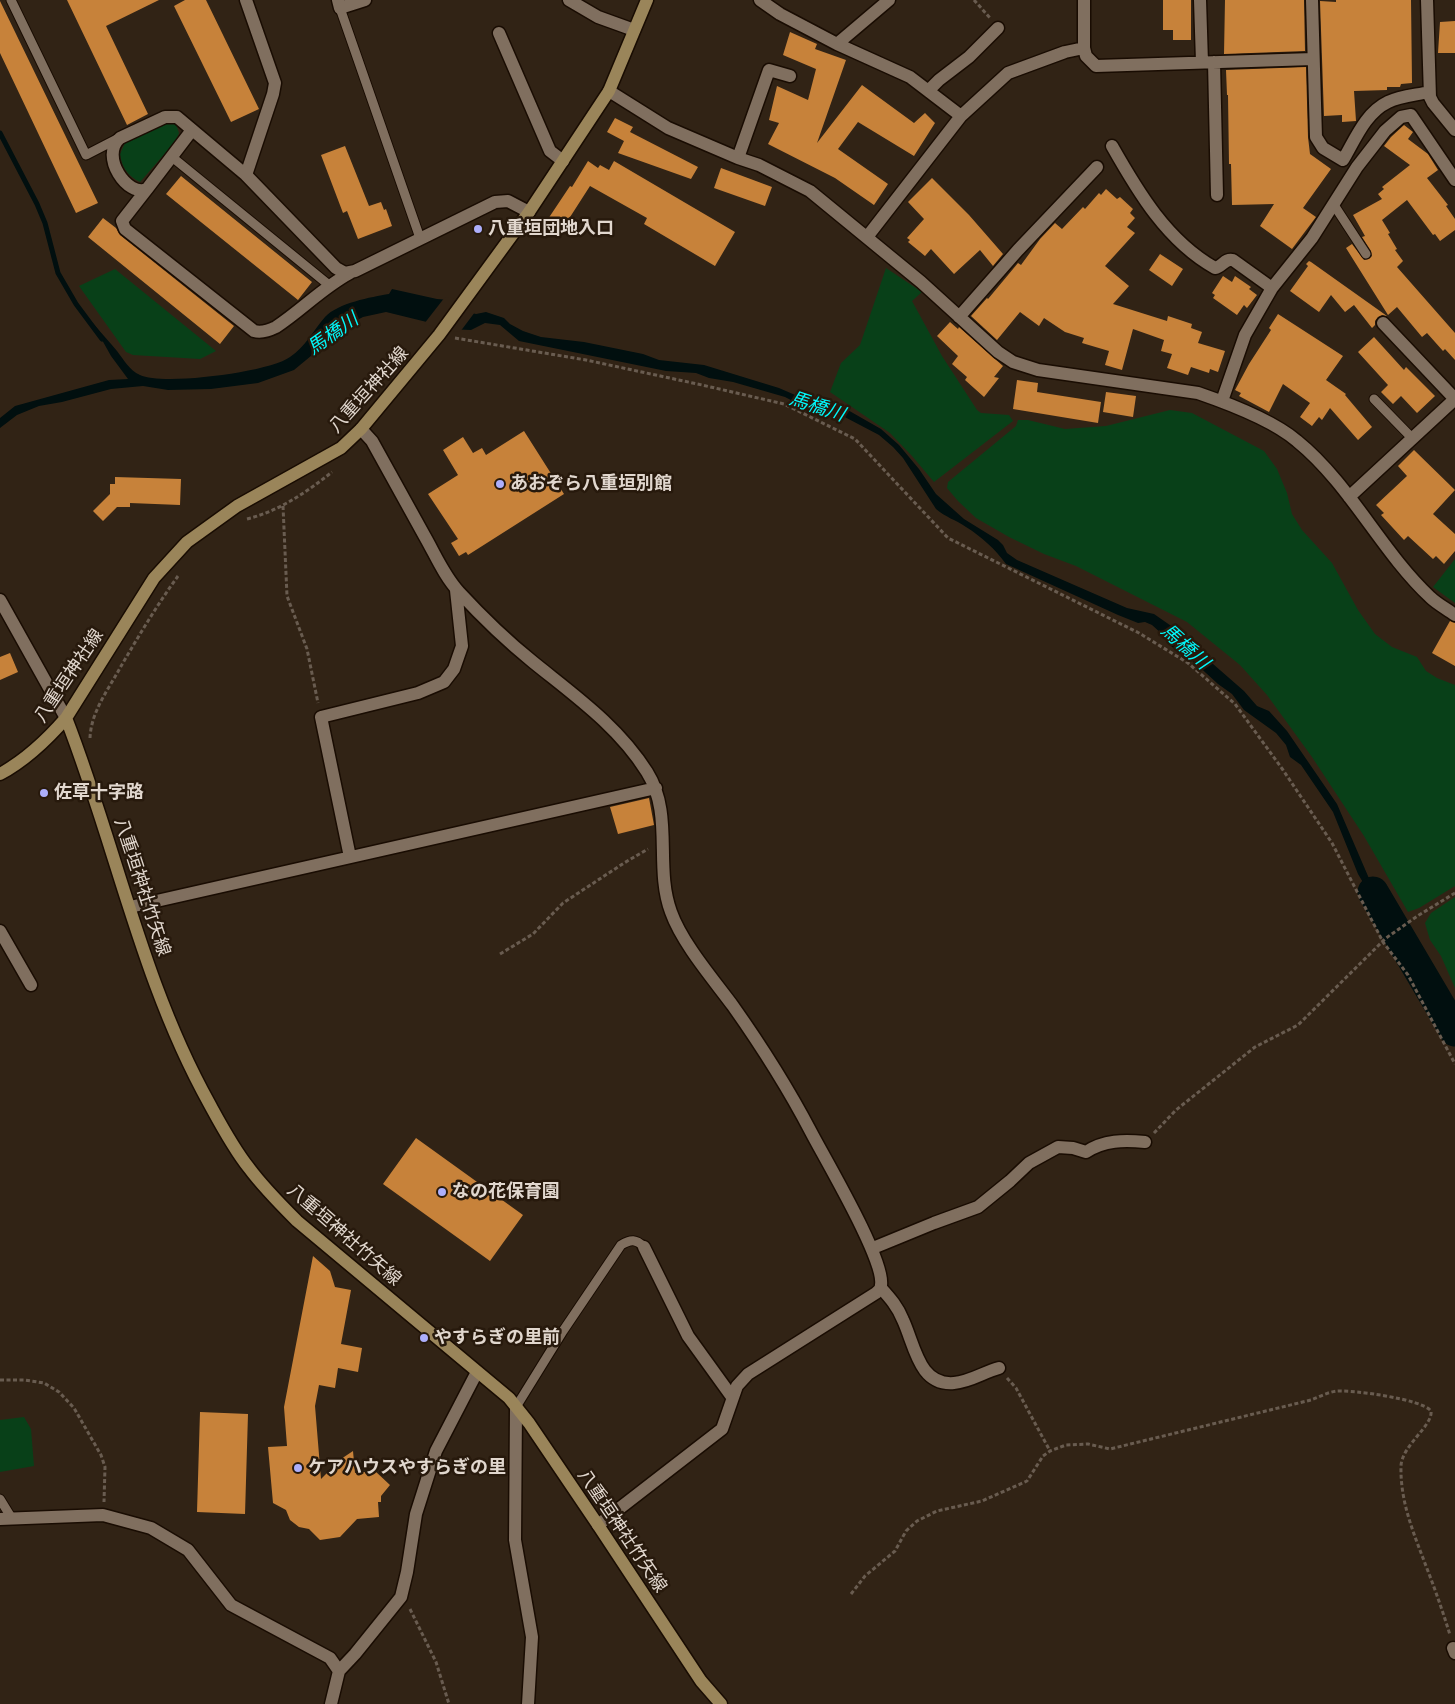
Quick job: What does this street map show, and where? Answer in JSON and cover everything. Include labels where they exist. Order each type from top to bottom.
[{"type":"main road","name":"八重垣神社線","points":[[0,774],[20,763],[49,738],[66,718],[154,578],[187,542],[237,506],[341,448],[361,429],[469,296],[563,161],[609,91],[647,0]]},
{"type":"main road","name":"八重垣神社竹矢線","points":[[66,718],[81,757],[160,998],[184,1056],[229,1139],[248,1167],[297,1220],[509,1398],[598,1524],[701,1681],[721,1704]]},
{"type":"street","points":[[246,0],[276,83],[274,94],[246,175]]},
{"type":"street","points":[[339,4],[365,0]]},
{"type":"street","points":[[569,0],[598,17],[634,30]]},
{"type":"street","points":[[760,0],[780,14],[837,44],[910,77],[961,116]]},
{"type":"street","points":[[837,44],[889,0]]},
{"type":"street","points":[[1084,0],[1084,48],[1086,56],[1096,66],[1313,59]]},
{"type":"street","points":[[1200,0],[1208,62],[1216,195]]},
{"type":"street","points":[[1312,0],[1316,137],[1323,148],[1357,168]]},
{"type":"street","points":[[1427,0],[1429,92],[1433,104],[1455,130]]},
{"type":"street","points":[[929,90],[969,57],[998,28]]},
{"type":"street","points":[[499,32],[550,151],[563,161]]},
{"type":"street","points":[[867,237],[961,116],[1008,73],[1065,52],[1084,48]]},
{"type":"street","points":[[738,158],[769,70],[790,76]]},
{"type":"street","points":[[609,91],[668,128],[759,165],[810,191],[921,282],[998,352],[1013,362],[1027,367],[1077,376],[1198,393],[1222,401],[1297,440],[1349,497],[1414,580],[1431,598],[1455,615]]},
{"type":"street","points":[[1343,160],[1362,126],[1382,105],[1400,98],[1429,92]]},
{"type":"street","points":[[1222,401],[1245,335],[1272,288],[1312,238],[1357,168],[1385,131],[1401,117],[1410,115],[1415,119],[1455,180]]},
{"type":"street","points":[[147,189],[140,191],[125,181],[112,157],[114,144],[120,138],[168,116],[177,117],[246,175],[336,268],[345,273],[350,273]]},
{"type":"street","points":[[192,130],[122,221],[125,229],[254,331],[276,327],[328,285],[495,202],[508,201],[529,212]]},
{"type":"street","points":[[1112,146],[1140,195],[1182,244],[1215,268],[1226,260],[1233,260],[1272,288]]},
{"type":"street","points":[[959,317],[1018,250],[1097,167]]},
{"type":"street","points":[[1349,497],[1455,399],[1382,323]]},
{"type":"street","points":[[361,429],[372,441],[440,565],[456,590],[530,660],[602,717],[636,756],[656,788],[662,812],[664,874],[671,913],[687,942],[761,1046],[789,1090],[873,1248],[881,1281],[881,1288],[876,1294],[748,1374],[737,1386],[722,1428],[598,1524]]},
{"type":"street","points":[[350,857],[320,717],[418,693],[444,682],[454,670],[462,646],[456,590]]},
{"type":"street","points":[[0,600],[66,718]]},
{"type":"street","points":[[130,907],[656,788]]},
{"type":"street","points":[[0,932],[30,985]]},
{"type":"street","points":[[873,1248],[978,1207],[1029,1163],[1058,1147],[1073,1148],[1086,1152],[1096,1146],[1124,1140],[1144,1142]]},
{"type":"street","points":[[644,1247],[688,1336],[732,1397]]},
{"type":"street","points":[[881,1288],[894,1303],[903,1318],[924,1369],[934,1381],[944,1384],[958,1383],[999,1368]]},
{"type":"street","points":[[331,1704],[340,1671],[356,1654],[401,1597],[416,1514],[436,1451],[477,1372]]},
{"type":"street","points":[[516,1407],[515,1540],[532,1637],[528,1704]]},
{"type":"street","points":[[6,1518],[103,1515],[150,1528],[188,1550],[231,1605],[330,1658],[340,1671]]},
{"type":"lane","points":[[11,0],[86,155],[120,138]]},
{"type":"lane","points":[[339,4],[420,238]]},
{"type":"lane","points":[[172,157],[328,285]]},
{"type":"lane","points":[[1334,205],[1366,254]]},
{"type":"lane","points":[[1374,399],[1412,438]]},
{"type":"lane","points":[[516,1407],[563,1331],[621,1245],[631,1240],[644,1247]]},
{"type":"lane","points":[[0,1499],[6,1518]]},
{"type":"path","points":[[974,0],[998,28]]},
{"type":"path","points":[[440,334],[586,360],[702,384],[784,404],[855,439],[948,538],[1139,633],[1188,663],[1235,704],[1283,770],[1332,843],[1384,940],[1408,975],[1455,1064]]},
{"type":"path","points":[[243,520],[259,516],[283,506],[337,468]]},
{"type":"path","points":[[283,506],[287,596],[307,649],[320,717]]},
{"type":"path","points":[[90,740],[92,726],[99,706],[139,636],[179,575]]},
{"type":"path","points":[[96,701],[99,706]]},
{"type":"path","points":[[500,954],[533,934],[564,903],[624,863],[663,840]]},
{"type":"path","points":[[1144,1142],[1176,1110],[1255,1047],[1298,1025],[1384,940],[1419,915],[1455,893]]},
{"type":"path","points":[[999,1368],[1016,1388],[1050,1451]]},
{"type":"path","points":[[0,1380],[25,1380],[44,1383],[59,1392],[74,1408],[101,1455],[105,1467],[103,1515]]},
{"type":"path","points":[[851,1594],[865,1576],[895,1550],[906,1531],[917,1521],[937,1511],[982,1501],[1028,1481],[1043,1456],[1066,1444],[1088,1444],[1110,1449],[1311,1400],[1336,1392],[1356,1392],[1399,1398],[1429,1408],[1431,1411],[1431,1418],[1408,1447],[1401,1465],[1406,1513],[1440,1604],[1454,1651]]},
{"type":"path","points":[[401,1597],[405,1600],[436,1662],[449,1704]]},
{"type":"green space","points":[[172,122],[176,124],[179,133],[175,142],[140,182],[136,180],[126,171],[121,159],[120,154],[125,143],[163,123]]},
{"type":"green space","points":[[886,268],[922,292],[912,301],[942,356],[977,410],[981,413],[1009,415],[1013,421],[934,482],[890,433],[830,392],[841,363],[860,345]]},
{"type":"green space","points":[[115,269],[216,351],[200,359],[133,355],[126,352],[79,286]]},
{"type":"green space","points":[[1170,410],[1192,413],[1264,451],[1277,469],[1287,493],[1292,514],[1302,530],[1332,563],[1358,610],[1375,634],[1392,647],[1417,657],[1426,671],[1437,678],[1455,685],[1455,886],[1419,908],[1408,912],[1364,836],[1312,757],[1267,695],[1240,665],[1187,622],[1076,566],[1044,554],[1009,537],[976,518],[947,488],[948,482],[1016,426],[1018,420],[1028,420],[1065,429],[1106,426]]},
{"type":"green space","points":[[1455,559],[1455,603],[1433,587]]},
{"type":"green space","points":[[1455,897],[1455,988],[1441,956],[1430,940],[1425,923],[1431,913]]},
{"type":"green space","points":[[24,1417],[31,1429],[34,1466],[0,1472],[0,1420]]},
{"type":"water","points":[[392,289],[437,299],[461,301],[443,326],[386,312],[363,317],[340,329],[294,370],[258,383],[211,389],[168,390],[143,386],[111,389],[39,406],[17,415],[0,428],[0,418],[15,406],[109,380],[128,379],[111,356],[92,322],[130,368],[140,375],[170,379],[216,376],[279,363],[290,357],[300,348],[331,312],[355,301],[389,294]]},
{"type":"water","points":[[486,312],[504,318],[510,324],[523,331],[541,337],[584,342],[643,354],[659,360],[704,365],[779,388],[809,401],[822,399],[832,401],[881,429],[899,445],[936,494],[964,519],[998,540],[1007,553],[1017,560],[1127,608],[1154,614],[1177,630],[1189,643],[1244,691],[1257,706],[1269,711],[1287,731],[1337,804],[1371,883],[1396,926],[1391,930],[1358,874],[1333,812],[1301,765],[1290,757],[1286,745],[1276,733],[1244,710],[1232,694],[1194,662],[1172,647],[1152,625],[1145,622],[1138,623],[1118,615],[1006,564],[993,548],[977,535],[936,509],[903,458],[879,435],[839,414],[808,409],[785,397],[733,382],[709,378],[696,373],[666,371],[519,341],[500,325],[485,323],[471,330],[448,329],[472,313]]},
{"type":"pier","points":[[445,297],[461,299],[442,328],[424,324]]},
{"type":"pier","points":[[467,303],[475,312],[460,332],[448,331]]},
{"type":"building","points":[[67,0],[159,0],[106,26],[148,114],[127,125]]},
{"type":"building","points":[[185,0],[206,0],[259,109],[231,122],[174,6]]},
{"type":"building","points":[[1163,0],[1191,0],[1191,40],[1173,40],[1173,30],[1163,30]]},
{"type":"building","points":[[1225,0],[1304,0],[1305,51],[1224,54]]},
{"type":"building","points":[[1336,0],[1411,0],[1412,83],[1401,84],[1400,87],[1387,87],[1387,90],[1354,91],[1356,121],[1342,122],[1342,115],[1324,116],[1320,1],[1336,2]]},
{"type":"building","points":[[0,1],[98,203],[76,213],[0,53]]},
{"type":"building","points":[[1455,21],[1455,53],[1438,53],[1440,22]]},
{"type":"building","points":[[790,32],[817,44],[815,49],[846,60],[817,143],[862,85],[914,123],[925,113],[935,123],[914,156],[858,122],[838,149],[888,184],[874,205],[835,178],[768,144],[779,123],[769,120],[777,86],[808,100],[816,69],[783,55]]},
{"type":"building","points":[[1306,67],[1310,154],[1331,169],[1303,208],[1316,217],[1292,249],[1260,226],[1274,204],[1232,205],[1226,70]]},
{"type":"building","points":[[615,118],[633,127],[630,132],[698,167],[691,179],[618,153],[624,141],[607,132]]},
{"type":"building","points":[[1404,125],[1413,132],[1408,139],[1428,154],[1438,170],[1427,178],[1448,205],[1446,206],[1455,219],[1455,230],[1440,241],[1435,234],[1433,235],[1407,200],[1382,220],[1397,249],[1395,250],[1403,261],[1397,267],[1455,333],[1455,360],[1445,349],[1443,351],[1427,333],[1422,337],[1397,307],[1388,315],[1346,248],[1352,244],[1364,260],[1372,256],[1362,237],[1365,236],[1353,215],[1382,199],[1378,194],[1384,189],[1382,187],[1410,165],[1384,146]]},
{"type":"building","points":[[345,146],[369,206],[381,202],[384,210],[386,209],[392,226],[358,239],[347,211],[343,213],[321,155]]},
{"type":"building","points":[[588,161],[598,168],[600,165],[609,170],[614,161],[735,232],[715,266],[644,224],[647,218],[590,186],[563,228],[548,219],[570,186],[572,187]]},
{"type":"building","points":[[721,168],[772,187],[765,206],[714,188]]},
{"type":"building","points":[[181,176],[312,282],[298,300],[166,194]]},
{"type":"building","points":[[932,178],[969,215],[1003,254],[993,266],[980,250],[954,274],[931,249],[925,256],[908,242],[910,240],[907,238],[924,219],[908,202]]},
{"type":"building","points":[[1106,189],[1117,199],[1120,197],[1133,209],[1130,213],[1135,218],[1127,227],[1135,233],[1105,266],[1129,286],[1113,304],[1167,321],[1168,316],[1192,324],[1191,328],[1202,332],[1198,343],[1225,351],[1218,372],[1210,369],[1209,373],[1191,367],[1188,375],[1167,368],[1172,354],[1161,351],[1164,340],[1133,329],[1122,370],[1105,365],[1109,351],[1082,343],[1084,338],[1065,332],[1044,318],[1039,326],[1020,312],[997,340],[971,316],[1018,263],[1021,265],[1040,239],[1055,223],[1062,229],[1083,207],[1085,209],[1099,193],[1101,195]]},
{"type":"building","points":[[103,218],[116,228],[120,235],[234,326],[220,344],[88,237]]},
{"type":"building","points":[[1160,254],[1183,269],[1172,286],[1149,270]]},
{"type":"building","points":[[1309,261],[1387,316],[1382,315],[1378,317],[1372,328],[1354,305],[1345,312],[1331,295],[1319,312],[1290,291],[1308,266],[1306,264]]},
{"type":"building","points":[[1223,276],[1232,282],[1235,276],[1251,287],[1249,289],[1257,295],[1247,308],[1244,305],[1237,315],[1213,298],[1215,295],[1212,293]]},
{"type":"building","points":[[1278,314],[1343,356],[1326,380],[1346,394],[1372,427],[1358,440],[1330,408],[1322,420],[1319,417],[1312,426],[1300,417],[1310,403],[1283,384],[1269,412],[1239,396],[1241,393],[1235,390],[1271,330],[1269,328]]},
{"type":"building","points":[[950,322],[958,329],[959,327],[1003,366],[994,377],[999,378],[984,397],[965,380],[967,377],[952,364],[958,356],[937,336]]},
{"type":"building","points":[[1374,337],[1404,370],[1406,367],[1435,396],[1417,413],[1401,396],[1393,404],[1381,392],[1388,385],[1358,352]]},
{"type":"building","points":[[1017,380],[1038,383],[1037,392],[1101,402],[1098,423],[1013,409]]},
{"type":"building","points":[[1106,392],[1136,396],[1133,417],[1103,412]]},
{"type":"building","name":"あおぞら八重垣別館","points":[[524,431],[564,494],[468,555],[466,552],[459,556],[451,543],[458,539],[428,494],[458,475],[443,450],[463,437],[473,453],[482,448],[486,455]]},
{"type":"building","points":[[1414,450],[1455,490],[1433,514],[1455,534],[1455,551],[1444,564],[1436,556],[1433,559],[1408,536],[1404,540],[1381,515],[1384,513],[1376,505],[1407,476],[1398,466]]},
{"type":"building","points":[[115,477],[181,479],[180,505],[130,503],[130,507],[117,507],[103,521],[93,511],[110,494],[110,484],[115,484]]},
{"type":"building","points":[[1450,621],[1455,623],[1455,666],[1432,653]]},
{"type":"building","points":[[10,653],[18,672],[0,680],[0,657]]},
{"type":"building","points":[[649,798],[654,825],[618,834],[610,807]]},
{"type":"building","name":"なの花保育園","points":[[416,1138],[523,1215],[490,1261],[383,1184]]},
{"type":"building","points":[[313,1256],[330,1271],[335,1287],[351,1290],[341,1344],[362,1348],[358,1372],[338,1368],[335,1388],[319,1385],[315,1406],[321,1479],[341,1459],[353,1451],[355,1473],[375,1471],[390,1485],[381,1496],[381,1502],[378,1502],[379,1517],[357,1519],[340,1537],[320,1540],[309,1529],[299,1527],[290,1520],[286,1510],[273,1503],[268,1447],[287,1446],[284,1407]]},
{"type":"building","points":[[200,1412],[248,1414],[245,1514],[197,1512]]},
{"type":"waterway","points":[[0,133],[45,223],[58,273],[76,304],[102,339]]},
{"type":"waterway","name":"馬橋川","points":[[1373,892],[1455,1031]]},
{"type":"place","name":"八重垣団地入口","points":[[478,229]]},
{"type":"place","name":"あおぞら八重垣別館","points":[[500,484]]},
{"type":"place","name":"佐草十字路","points":[[44,793]]},
{"type":"place","name":"なの花保育園","points":[[442,1192]]},
{"type":"place","name":"やすらぎの里前","points":[[424,1338]]},
{"type":"place","name":"ケアハウスやすらぎの里","points":[[298,1468]]}]
